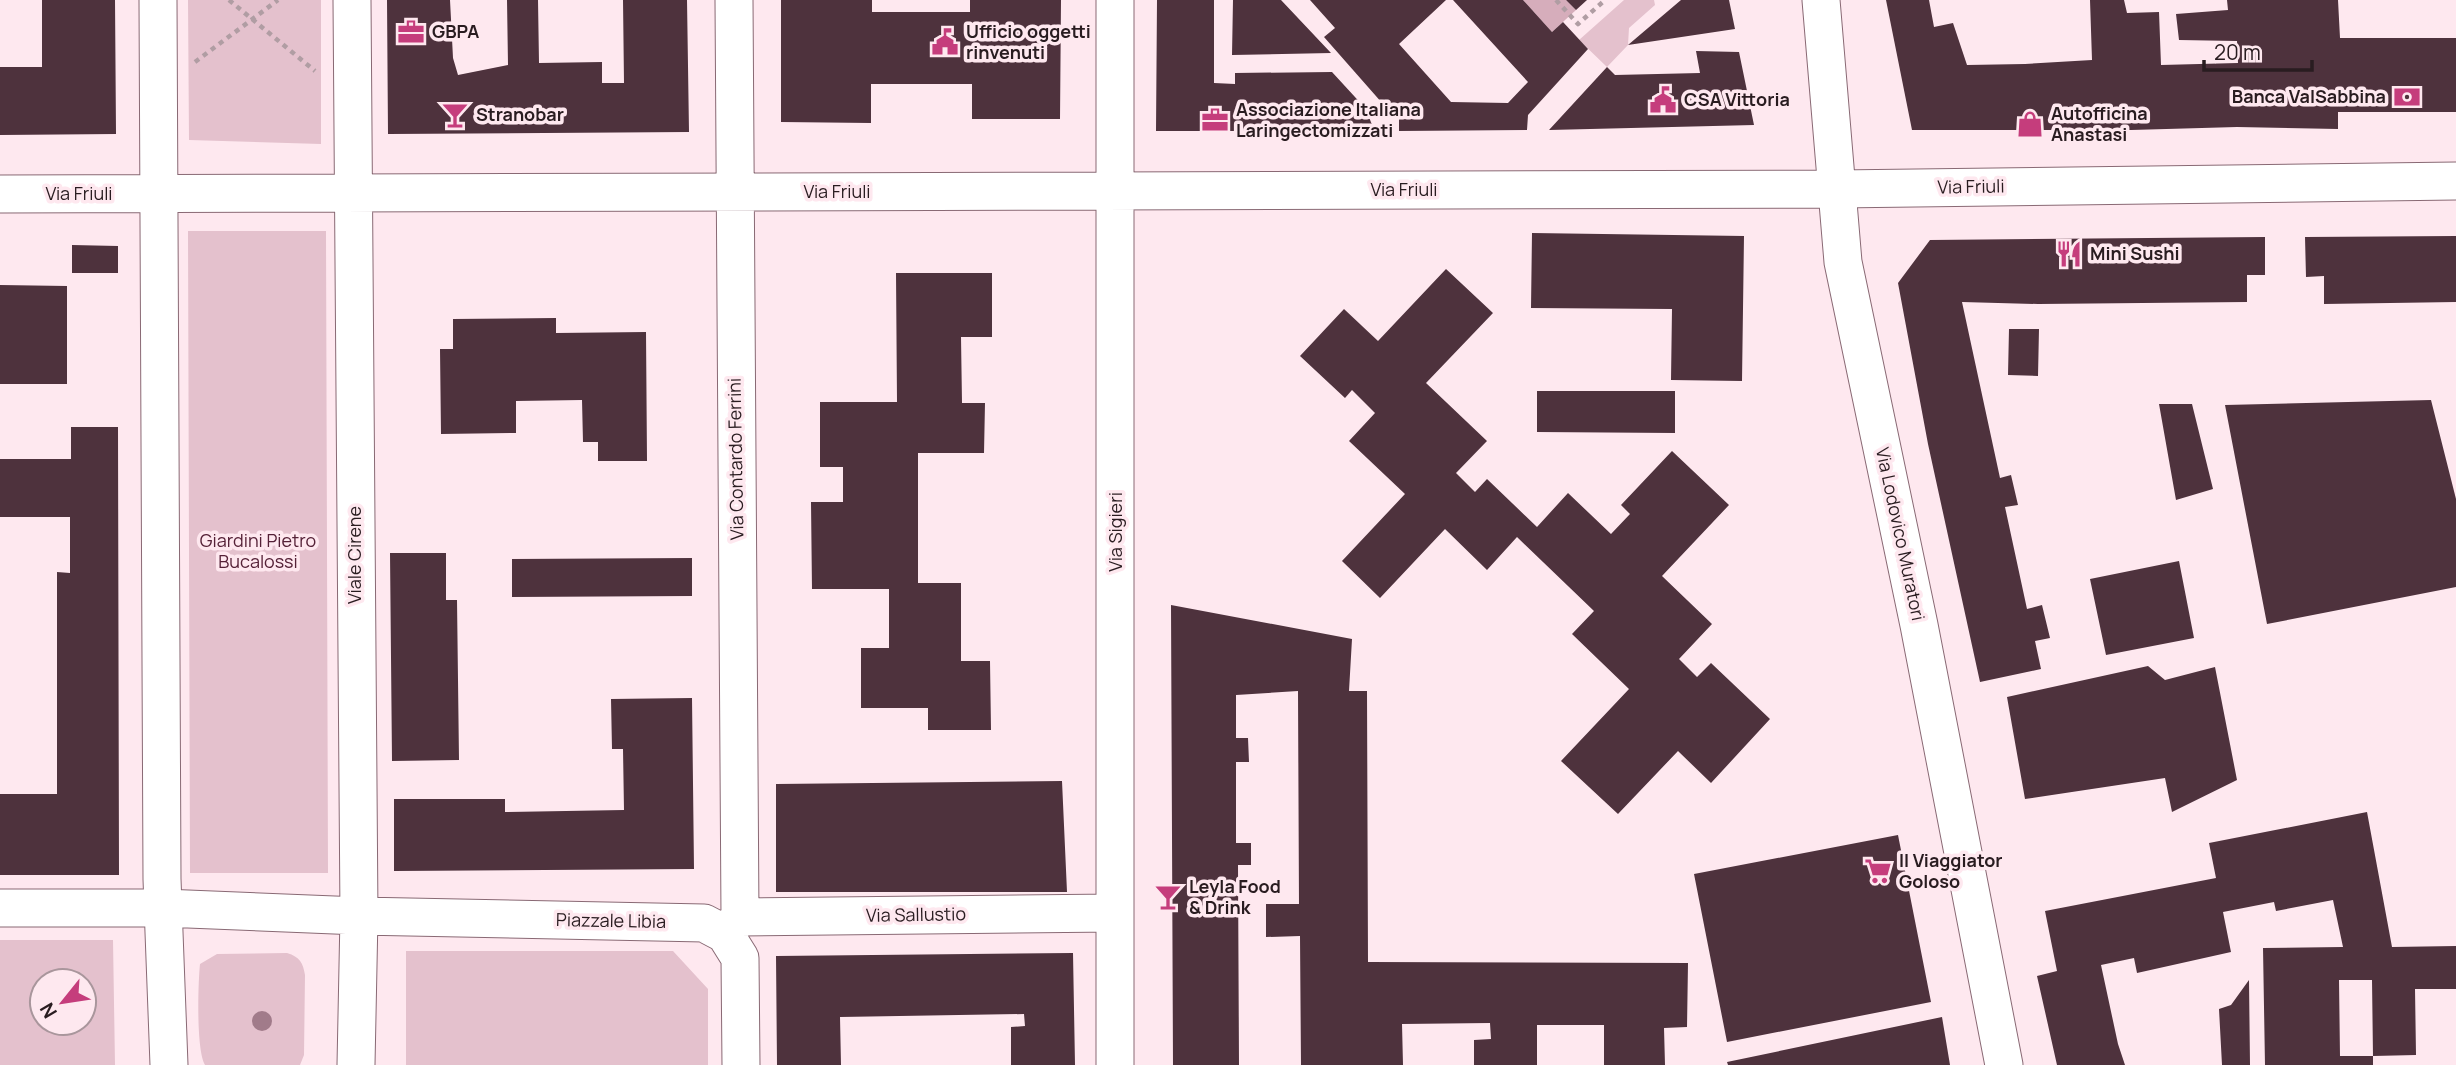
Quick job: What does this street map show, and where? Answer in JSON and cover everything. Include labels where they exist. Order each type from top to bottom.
[{"type":"street","points":[[158,0],[163,908],[169,1065]]},
{"type":"street","name":"Viale Cirene","points":[[352,0],[359,916]]},
{"type":"street","name":"Via Contardo Ferrini","points":[[733,925],[734,0]]},
{"type":"street","name":"Via Sigieri","points":[[1115,0],[1115,1065]]},
{"type":"street","name":"Via Lodovico Muratori","points":[[1821,0],[1843,262],[1919,625],[2004,1065]]},
{"type":"street","name":"Via Friuli","points":[[353,193],[1837,189],[2456,181]]},
{"type":"street","points":[[159,194],[353,193]]},
{"type":"street","name":"Via Friuli","points":[[0,194],[159,194]]},
{"type":"street","name":"Piazzale Libia","points":[[0,908],[163,908],[359,916],[733,925]]},
{"type":"street","name":"Via Sallustio","points":[[733,925],[1114,913]]},
{"type":"street","points":[[356,1065],[359,916]]},
{"type":"street","points":[[733,925],[740,958],[741,1065]]},
{"type":"path","points":[[229,0],[321,76]]},
{"type":"path","points":[[188,67],[278,0]]},
{"type":"path","points":[[1556,0],[1578,24],[1605,0]]},
{"type":"green space","points":[[188,0],[321,0],[321,144],[189,140]]},
{"type":"green space","points":[[1624,0],[1654,0],[1655,5],[1629,28],[1628,45],[1607,67],[1579,40]]},
{"type":"green space","name":"Giardini Pietro Bucalossi","points":[[188,231],[326,231],[328,873],[190,873]]},
{"type":"green space","points":[[0,940],[113,940],[115,1065],[0,1065]]},
{"type":"green space","points":[[406,951],[673,951],[708,989],[708,1065],[406,1065]]},
{"type":"green space","points":[[287,953],[300,961],[305,975],[304,1055],[300,1065],[205,1065],[199,1031],[200,964],[217,954]]},
{"type":"shaded area","points":[[1523,0],[1566,0],[1576,10],[1552,32]]},
{"type":"building","points":[[42,0],[115,0],[116,134],[0,135],[0,67],[42,67]]},
{"type":"building","points":[[387,0],[450,0],[453,58],[458,75],[508,65],[507,0],[538,0],[539,63],[602,62],[602,83],[624,83],[623,0],[687,0],[689,132],[388,134]]},
{"type":"building","points":[[781,0],[872,0],[872,12],[970,12],[970,0],[1061,0],[1060,119],[972,119],[972,84],[871,84],[871,123],[781,122]]},
{"type":"building","points":[[1157,0],[1214,0],[1214,83],[1235,84],[1235,73],[1332,72],[1366,109],[1372,131],[1156,131]]},
{"type":"building","points":[[1233,0],[1281,0],[1331,53],[1232,55]]},
{"type":"building","points":[[1310,0],[1446,0],[1399,44],[1451,102],[1508,103],[1528,82],[1453,0],[1523,0],[1552,32],[1563,22],[1588,49],[1528,115],[1527,130],[1399,131],[1399,119],[1324,37],[1335,28]]},
{"type":"building","points":[[1566,0],[1587,0],[1576,10]]},
{"type":"building","points":[[1681,0],[1729,0],[1735,29],[1628,45]]},
{"type":"building","points":[[1886,0],[1929,0],[1934,27],[1953,23],[1967,65],[2092,60],[2090,0],[2124,0],[2127,13],[2159,12],[2161,65],[2238,63],[2237,41],[2179,40],[2176,14],[2228,10],[2227,0],[2338,0],[2340,38],[2456,38],[2456,112],[2338,112],[2338,129],[2237,127],[1912,130]]},
{"type":"building","name":"CSA Vittoria","points":[[1696,51],[1739,52],[1754,125],[1549,130],[1607,67],[1615,75],[1700,73]]},
{"type":"building","points":[[1532,233],[1744,236],[1742,381],[1671,380],[1672,309],[1531,308]]},
{"type":"building","points":[[2456,236],[2456,302],[2324,304],[2324,276],[2306,277],[2305,237]]},
{"type":"building","points":[[2265,237],[2265,275],[2247,275],[2247,302],[1962,302],[2000,478],[2011,475],[2018,505],[2005,507],[2027,609],[2042,605],[2050,638],[2035,641],[2041,669],[1980,682],[1928,444],[1898,283],[1930,240]]},
{"type":"building","points":[[72,245],[118,246],[118,273],[72,273]]},
{"type":"building","points":[[1446,269],[1493,313],[1426,383],[1487,441],[1456,473],[1475,492],[1487,479],[1537,527],[1568,493],[1611,534],[1630,514],[1621,505],[1672,451],[1729,505],[1662,576],[1712,624],[1679,659],[1697,677],[1711,663],[1770,719],[1711,783],[1678,751],[1618,814],[1561,761],[1629,689],[1572,634],[1594,611],[1517,537],[1487,570],[1445,529],[1380,598],[1342,561],[1405,494],[1349,441],[1375,413],[1352,390],[1345,398],[1300,356],[1344,309],[1378,341]]},
{"type":"building","points":[[896,273],[992,273],[992,337],[961,337],[962,403],[985,403],[984,453],[918,453],[918,583],[961,583],[961,661],[990,661],[991,730],[928,730],[928,708],[861,708],[861,648],[889,648],[889,589],[812,589],[811,502],[843,502],[843,467],[820,467],[820,402],[897,402]]},
{"type":"building","points":[[0,285],[67,286],[67,384],[0,384]]},
{"type":"building","points":[[556,318],[556,333],[646,332],[647,461],[598,461],[598,442],[583,442],[582,400],[516,401],[516,433],[441,434],[440,349],[453,349],[453,319]]},
{"type":"building","points":[[2009,329],[2039,329],[2038,376],[2008,375]]},
{"type":"building","points":[[1537,391],[1675,391],[1675,433],[1537,432]]},
{"type":"building","points":[[2431,400],[2456,499],[2456,587],[2267,624],[2225,405]]},
{"type":"building","points":[[2159,404],[2192,404],[2213,489],[2176,500]]},
{"type":"building","points":[[71,427],[118,427],[119,875],[0,875],[0,794],[57,794],[57,572],[70,573],[70,517],[0,517],[0,459],[71,459]]},
{"type":"building","points":[[390,553],[446,553],[446,600],[457,600],[459,760],[392,761]]},
{"type":"building","points":[[692,558],[692,596],[512,597],[512,559]]},
{"type":"building","points":[[2179,561],[2194,638],[2106,655],[2090,579]]},
{"type":"building","points":[[1171,605],[1352,639],[1349,691],[1367,691],[1368,962],[1688,963],[1687,1027],[1664,1028],[1665,1065],[1604,1065],[1604,1025],[1537,1025],[1537,1065],[1474,1065],[1474,1040],[1491,1039],[1490,1023],[1402,1024],[1403,1065],[1301,1065],[1300,936],[1266,937],[1266,904],[1299,904],[1298,691],[1236,695],[1236,738],[1248,738],[1249,762],[1236,762],[1236,843],[1251,843],[1251,865],[1238,865],[1239,1065],[1173,1065]]},
{"type":"building","points":[[2148,666],[2165,680],[2215,667],[2237,780],[2172,812],[2165,778],[2025,799],[2007,697]]},
{"type":"building","points":[[692,698],[694,869],[394,871],[394,799],[505,799],[505,812],[624,810],[623,749],[612,749],[611,699]]},
{"type":"building","points":[[1062,781],[1067,892],[776,892],[776,784]]},
{"type":"building","points":[[2367,812],[2392,947],[2456,946],[2456,989],[2415,989],[2416,1055],[2373,1056],[2373,1065],[2265,1065],[2263,948],[2343,947],[2333,900],[2276,911],[2274,902],[2223,912],[2231,952],[2137,973],[2134,958],[2101,965],[2125,1065],[2057,1065],[2037,976],[2057,971],[2045,911],[2216,878],[2209,843]],"holes":[[[2339,980],[2372,980],[2373,1056],[2340,1056]]]},
{"type":"building","points":[[1898,835],[1931,1002],[1727,1042],[1694,874]]},
{"type":"building","points":[[1073,953],[1075,1065],[1011,1065],[1011,1027],[1025,1026],[1024,1014],[840,1017],[841,1065],[777,1065],[776,956]]},
{"type":"building","points":[[2249,980],[2250,1065],[2222,1065],[2219,1009],[2231,1005]]},
{"type":"building","points":[[1942,1017],[1950,1065],[1728,1065],[1727,1062]]},
{"type":"place","name":"GBPA","points":[[411,32]]},
{"type":"place","name":"Ufficio oggetti rinvenuti","points":[[945,42]]},
{"type":"place","name":"Banca ValSabbina","points":[[2407,97]]},
{"type":"place","name":"CSA Vittoria","points":[[1663,100]]},
{"type":"place","name":"Stranobar","points":[[455,115]]},
{"type":"place","name":"Associazione Italiana Laringectomizzati","points":[[1215,120]]},
{"type":"place","name":"Autofficina Anastasi","points":[[2030,124]]},
{"type":"place","name":"Mini Sushi","points":[[2069,254]]},
{"type":"place","name":"Il Viaggiator Goloso","points":[[1878,871]]},
{"type":"place","name":"Leyla Food & Drink","points":[[1168,897]]}]
